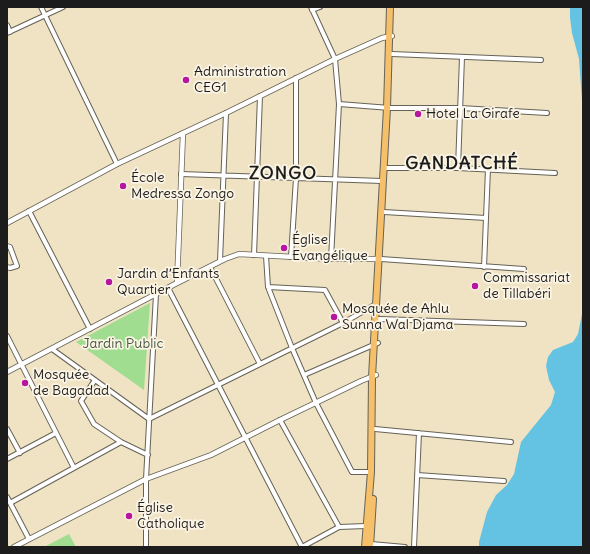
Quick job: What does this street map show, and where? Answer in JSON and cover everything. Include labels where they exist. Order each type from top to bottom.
[{"type":"main road","points":[[388,108],[390,7]]},
{"type":"main road","points":[[376,344],[376,304],[384,212],[384,168],[392,54],[390,36],[393,7]]},
{"type":"main road","points":[[369,546],[366,526],[371,472],[374,376],[379,319],[382,181],[384,168]]},
{"type":"main road","points":[[369,546],[375,429],[374,376]]},
{"type":"street","points":[[41,7],[44,16],[117,164]]},
{"type":"street","points":[[7,25],[8,32],[63,7]]},
{"type":"street","points":[[320,7],[312,9],[335,59],[339,104],[331,259]]},
{"type":"street","points":[[7,223],[117,164],[226,113],[335,59],[382,38],[390,36]]},
{"type":"street","points":[[392,54],[541,60]]},
{"type":"street","points":[[458,168],[462,57]]},
{"type":"street","points":[[291,257],[296,178],[296,78]]},
{"type":"street","points":[[254,255],[260,96]]},
{"type":"street","points":[[339,104],[388,108],[460,108],[547,113]]},
{"type":"street","points":[[220,261],[226,113]]},
{"type":"street","points":[[177,283],[183,133]]},
{"type":"street","points":[[384,168],[458,168],[555,173]]},
{"type":"street","points":[[484,267],[488,169]]},
{"type":"street","points":[[181,174],[382,181]]},
{"type":"street","points":[[29,211],[90,329]]},
{"type":"street","points":[[384,212],[486,218]]},
{"type":"street","points":[[7,246],[10,247],[17,266],[10,268],[7,267]]},
{"type":"street","points":[[7,372],[220,261],[238,254],[331,259],[380,259],[524,269]]},
{"type":"street","points":[[266,256],[268,287],[316,403],[352,472],[371,472]]},
{"type":"street","points":[[210,267],[260,364]]},
{"type":"street","points":[[268,287],[325,290],[343,323]]},
{"type":"street","points":[[168,288],[302,547],[339,527],[366,526]]},
{"type":"street","points":[[146,547],[146,479],[156,294]]},
{"type":"street","points":[[150,419],[343,323],[376,304]]},
{"type":"street","points":[[379,319],[524,324]]},
{"type":"street","points":[[7,336],[74,468]]},
{"type":"street","points":[[304,376],[376,344]]},
{"type":"street","points":[[52,349],[150,419]]},
{"type":"street","points":[[14,547],[146,479],[211,455],[361,380],[374,376]]},
{"type":"street","points":[[95,380],[81,402],[94,424],[121,442],[148,455]]},
{"type":"street","points":[[280,420],[339,527]]},
{"type":"street","points":[[7,429],[20,453]]},
{"type":"street","points":[[375,429],[511,442]]},
{"type":"street","points":[[7,459],[56,433]]},
{"type":"street","points":[[414,547],[419,433]]},
{"type":"street","points":[[10,503],[121,442]]},
{"type":"street","points":[[417,476],[504,481]]},
{"type":"street","points":[[7,497],[29,539]]},
{"type":"street","points":[[369,546],[405,547]]},
{"type":"green space","name":"Jardin Public","points":[[150,303],[144,390],[76,342]]},
{"type":"green space","points":[[69,534],[76,547],[44,547]]},
{"type":"water","points":[[570,7],[583,7],[583,113],[579,59],[572,33]]},
{"type":"water","points":[[583,309],[583,547],[479,547],[487,512],[496,495],[507,485],[514,474],[521,442],[551,405],[555,392],[549,380],[546,366],[548,357],[553,350],[573,342],[578,334]]},
{"type":"place","name":"Administration CEG1","points":[[186,80]]},
{"type":"place","name":"Hotel La Girafe","points":[[418,114]]},
{"type":"place","name":"École Medressa Zongo","points":[[123,186]]},
{"type":"place","name":"Église Evangélique","points":[[284,248]]},
{"type":"place","name":"Jardin d’Enfants Quartier","points":[[109,282]]},
{"type":"place","name":"Commissariat de Tillabéri","points":[[475,286]]},
{"type":"place","name":"Mosquée de Ahlu Sunna Wal Djama","points":[[334,317]]},
{"type":"place","name":"Mosquée de Bagadad","points":[[25,383]]},
{"type":"place","name":"Église Catholique","points":[[129,516]]},
{"type":"district","name":"GANDATCHÉ","points":[[462,164]]},
{"type":"district","name":"ZONGO","points":[[283,174]]}]
